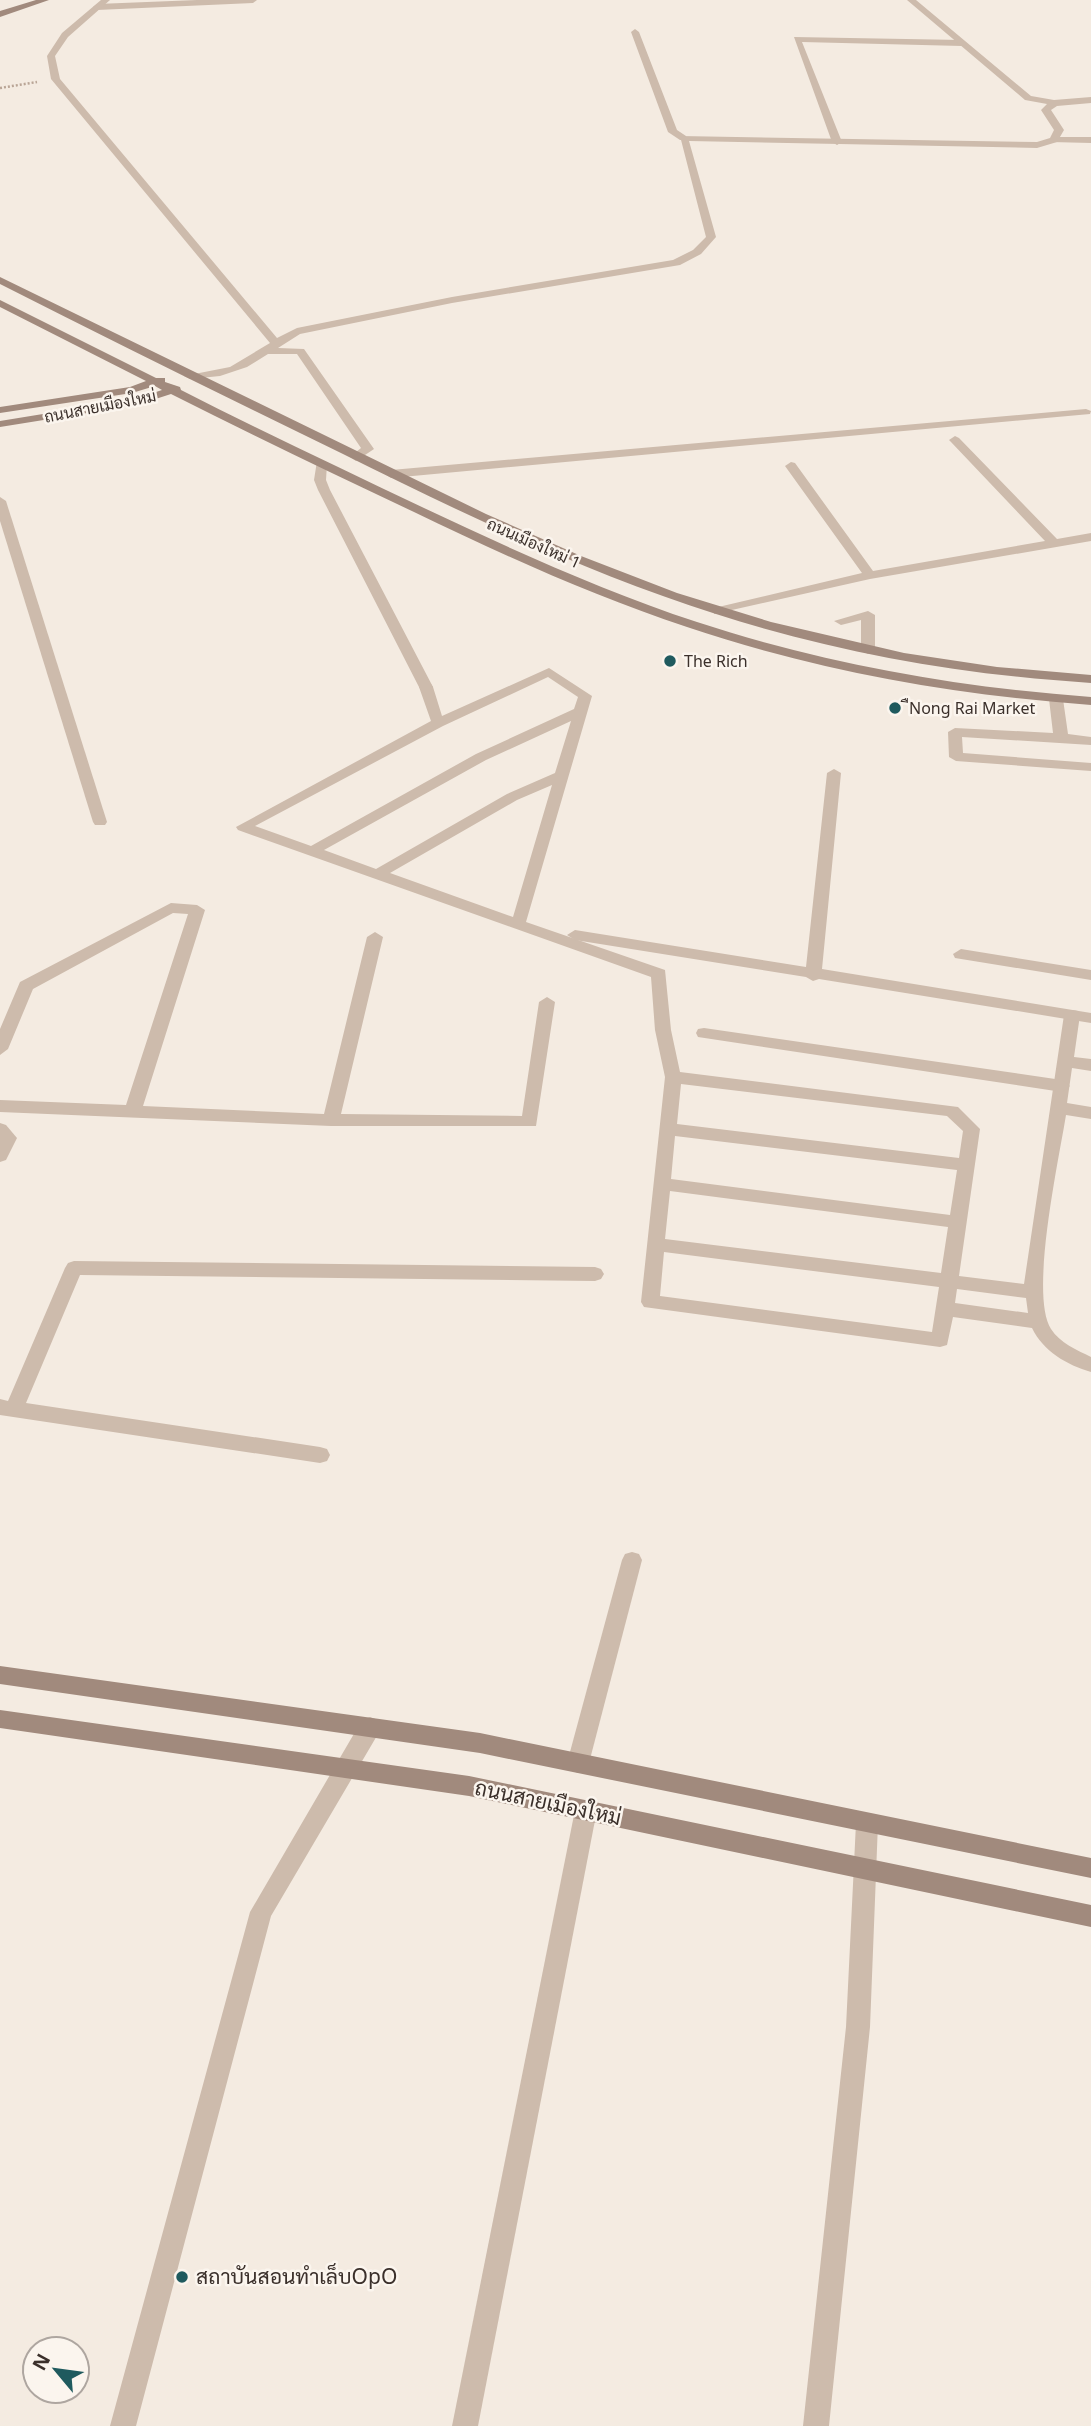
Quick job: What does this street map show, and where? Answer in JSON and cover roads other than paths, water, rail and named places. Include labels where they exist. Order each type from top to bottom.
[{"type":"street","points":[[0,14],[45,0]]},
{"type":"street","points":[[106,0],[65,35],[51,57],[56,79],[275,342]]},
{"type":"street","points":[[97,7],[253,0]]},
{"type":"street","points":[[911,0],[1028,98],[1054,103],[1091,100]]},
{"type":"street","points":[[635,32],[673,132],[683,138],[1037,145],[1054,139],[1091,140]]},
{"type":"street","points":[[837,142],[797,38],[962,43]]},
{"type":"street","points":[[1054,103],[1046,110],[1059,130],[1054,139]]},
{"type":"street","points":[[190,376],[226,372],[297,331],[452,300],[676,263],[697,253],[711,237],[683,138]]},
{"type":"street","name":"ถนนเมืองใหม่ 1","points":[[0,280],[391,474],[557,550],[719,611],[868,650],[957,666],[1091,679]]},
{"type":"street","name":"ถนนเมืองใหม่ 1","points":[[0,303],[321,464],[534,564],[638,606],[755,645],[857,670],[951,688],[1091,701]]},
{"type":"street","points":[[263,351],[300,351],[368,449],[356,457]]},
{"type":"street","name":"ถนนสายเมืองใหม่","points":[[0,410],[132,390],[190,376]]},
{"type":"street","name":"ถนนสายเมืองใหม่","points":[[0,424],[137,402],[172,391],[190,376]]},
{"type":"street","points":[[391,474],[1086,412]]},
{"type":"street","points":[[955,440],[1054,543]]},
{"type":"street","points":[[321,464],[320,480],[324,490],[426,687],[438,723]]},
{"type":"street","points":[[791,466],[870,575]]},
{"type":"street","points":[[0,501],[100,822]]},
{"type":"street","points":[[719,611],[870,575],[1091,537]]},
{"type":"street","points":[[841,621],[868,615],[868,650]]},
{"type":"street","points":[[518,924],[585,696],[549,672],[438,723],[243,827],[659,974],[663,1030],[673,1077],[650,1302],[940,1340],[947,1309],[972,1129],[953,1111],[673,1077]]},
{"type":"street","points":[[1056,699],[1060,738]]},
{"type":"street","points":[[312,851],[481,757],[581,711]]},
{"type":"street","points":[[1091,741],[955,732],[956,757],[1091,767]]},
{"type":"street","points":[[813,976],[834,773]]},
{"type":"street","points":[[378,874],[512,797],[562,775]]},
{"type":"street","points":[[0,1049],[26,986],[171,908],[197,910],[133,1111]]},
{"type":"street","points":[[575,935],[813,976],[1091,1018]]},
{"type":"street","points":[[331,1120],[375,937]]},
{"type":"street","points":[[961,954],[1091,975]]},
{"type":"street","points":[[0,1106],[331,1120],[530,1122],[547,1002]]},
{"type":"street","points":[[1072,1015],[1033,1279],[1035,1321],[1056,1349],[1091,1365]]},
{"type":"street","points":[[704,1033],[1062,1086]]},
{"type":"street","points":[[1065,1061],[1091,1065]]},
{"type":"street","points":[[1059,1108],[1091,1113]]},
{"type":"street","points":[[0,1129],[9,1138],[0,1156]]},
{"type":"street","points":[[668,1129],[967,1165]]},
{"type":"street","points":[[662,1184],[958,1222]]},
{"type":"street","points":[[656,1244],[1034,1292]]},
{"type":"street","points":[[320,1455],[7,1408],[75,1268],[595,1274]]},
{"type":"street","points":[[947,1309],[1035,1321]]},
{"type":"street","points":[[578,1763],[632,1560]]},
{"type":"street","points":[[0,1675],[480,1742],[1091,1868]]},
{"type":"street","name":"ถนนสายเมืองใหม่","points":[[0,1719],[469,1786],[1091,1916]]},
{"type":"street","points":[[123,2426],[261,1912],[370,1727]]},
{"type":"street","points":[[465,2426],[586,1810]]},
{"type":"street","points":[[816,2426],[858,2027],[867,1823]]},
{"type":"place","name":"The Rich","points":[[670,661]]},
{"type":"place","name":"ืNong Rai Market","points":[[895,708]]},
{"type":"place","name":"สถาบันสอนทำเล็บOpO","points":[[182,2277]]}]
